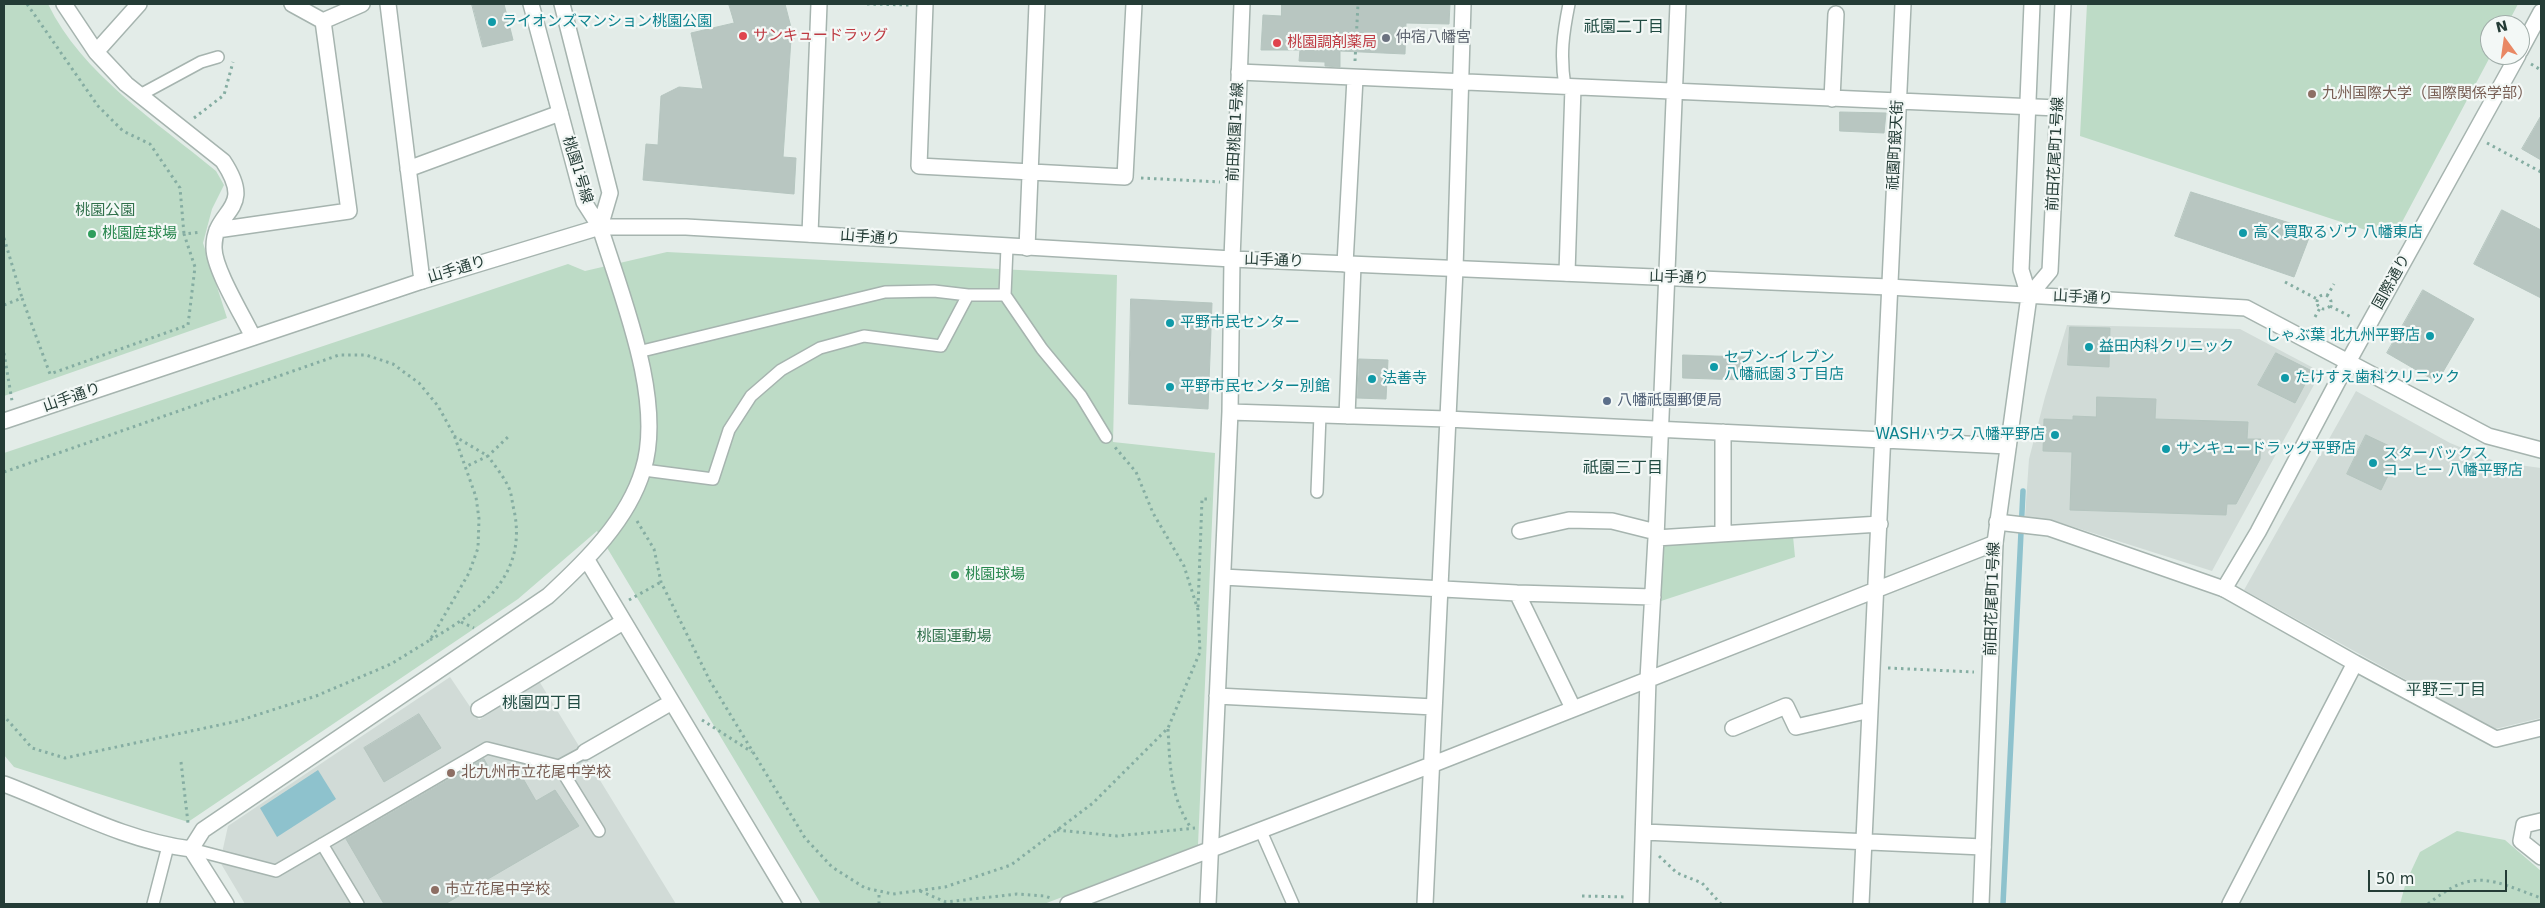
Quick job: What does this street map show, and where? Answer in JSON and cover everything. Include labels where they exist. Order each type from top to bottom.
[{"type":"street","points":[[64,4],[96,52],[140,95],[223,161],[234,177],[237,196],[226,218],[217,230],[214,250],[221,271],[253,337]]},
{"type":"street","points":[[96,52],[139,4]]},
{"type":"street","points":[[292,4],[324,21]]},
{"type":"street","points":[[324,21],[362,4]]},
{"type":"street","points":[[388,4],[422,281]]},
{"type":"street","name":"桃園1号線","points":[[531,4],[584,202],[600,227]]},
{"type":"street","name":"桃園1号線","points":[[562,4],[610,193],[600,227]]},
{"type":"street","points":[[810,234],[819,4]]},
{"type":"street","points":[[1027,248],[1036,4]]},
{"type":"street","points":[[925,5],[919,166],[1125,177],[1134,4]]},
{"type":"street","name":"前田桃園1号線","points":[[1208,904],[1230,412],[1234,183],[1242,4]]},
{"type":"street","points":[[1425,904],[1455,269],[1463,4]]},
{"type":"street","points":[[1641,901],[1648,679],[1676,92],[1678,4]]},
{"type":"street","name":"祇園町銀天街","points":[[1861,904],[1903,4]]},
{"type":"street","name":"前田花尾町1号線","points":[[1981,904],[1997,522],[2029,296],[2021,270],[2032,4]]},
{"type":"street","name":"前田花尾町1号線","points":[[2029,296],[2050,271],[2063,4]]},
{"type":"street","points":[[2530,32],[2541,12]]},
{"type":"street","points":[[1832,99],[1836,14]]},
{"type":"street","points":[[217,230],[349,211],[324,21]]},
{"type":"street","name":"国際通り","points":[[2224,589],[2258,532],[2348,362],[2512,65]]},
{"type":"street","points":[[1238,72],[2058,108]]},
{"type":"street","points":[[1347,416],[1354,78]]},
{"type":"street","points":[[1567,273],[1569,87]]},
{"type":"street","points":[[408,169],[560,114]]},
{"type":"street","points":[[191,848],[203,830],[548,596],[587,560],[628,506],[644,470],[649,436],[649,404],[638,352],[600,227]]},
{"type":"street","name":"山手通り","points":[[4,421],[422,281],[600,227],[686,227],[1232,259],[1890,286],[2246,308],[2488,436],[2541,450]]},
{"type":"street","points":[[1230,412],[1447,419],[2008,446]]},
{"type":"street","points":[[1723,432],[1723,534]]},
{"type":"street","points":[[1520,531],[1570,520],[1612,521],[1656,535],[1723,534],[1880,524]]},
{"type":"street","points":[[1997,522],[2049,528],[2224,589],[2355,663],[2496,739],[2541,728]]},
{"type":"street","points":[[1068,904],[1210,851],[1260,829],[1431,765],[1996,543]]},
{"type":"street","points":[[587,560],[793,904]]},
{"type":"street","points":[[1223,577],[1517,593],[1653,597]]},
{"type":"street","points":[[1517,593],[1573,708]]},
{"type":"street","points":[[480,708],[624,622]]},
{"type":"street","points":[[2230,904],[2355,663]]},
{"type":"street","points":[[1217,696],[1434,707]]},
{"type":"street","points":[[585,752],[672,702]]},
{"type":"street","points":[[1733,728],[1786,706],[1796,727],[1870,710]]},
{"type":"street","points":[[4,784],[62,810],[168,846],[191,848]]},
{"type":"street","points":[[2541,821],[2524,825],[2521,841],[2541,857]]},
{"type":"street","points":[[1644,832],[1983,847]]},
{"type":"street","points":[[191,848],[226,904]]},
{"type":"lane","points":[[1569,4],[1562,34],[1561,62],[1569,87]]},
{"type":"lane","points":[[140,95],[202,62],[218,58]]},
{"type":"lane","points":[[1007,247],[1005,295],[1042,349],[1081,396],[1106,437]]},
{"type":"lane","points":[[638,352],[884,292],[934,291],[968,295],[1005,295]]},
{"type":"lane","points":[[644,470],[713,479],[729,430],[751,396],[781,370],[820,348],[864,336],[941,346],[968,295]]},
{"type":"lane","points":[[1317,492],[1320,415]]},
{"type":"lane","points":[[191,848],[276,871],[487,748],[559,766],[585,752]]},
{"type":"lane","points":[[559,766],[599,832]]},
{"type":"lane","points":[[1260,829],[1293,904]]},
{"type":"lane","points":[[322,844],[358,904]]},
{"type":"lane","points":[[153,904],[168,846]]},
{"type":"path","points":[[4,238],[22,298],[50,374],[188,325],[195,266],[184,234],[180,188],[150,144],[123,131],[98,106],[27,4]]},
{"type":"path","points":[[867,4],[925,5]]},
{"type":"path","points":[[1354,78],[1358,4]]},
{"type":"path","points":[[181,128],[224,95],[233,62]]},
{"type":"path","points":[[2473,135],[2541,172]]},
{"type":"path","points":[[1125,177],[1234,183]]},
{"type":"path","points":[[184,234],[217,230]]},
{"type":"path","points":[[2285,282],[2317,299]]},
{"type":"path","points":[[2327,296],[2334,284]]},
{"type":"path","points":[[2317,299],[2321,296],[2327,296]]},
{"type":"path","points":[[2327,296],[2331,301],[2330,306]]},
{"type":"path","points":[[4,305],[22,298]]},
{"type":"path","points":[[2317,299],[2317,304],[2320,308]]},
{"type":"path","points":[[2320,308],[2327,309],[2330,306]]},
{"type":"path","points":[[2330,306],[2353,318]]},
{"type":"path","points":[[2315,317],[2320,308]]},
{"type":"path","points":[[4,353],[10,397],[20,416]]},
{"type":"path","points":[[4,472],[339,355],[366,355],[393,364],[419,383],[438,406],[454,435],[476,497],[479,519],[478,548],[469,573],[430,640]]},
{"type":"path","points":[[4,716],[32,748],[65,758],[238,721],[308,699],[391,664],[461,622],[489,599],[512,564],[518,530],[509,488],[488,456],[454,435]]},
{"type":"path","points":[[465,467],[488,456],[510,435]]},
{"type":"path","points":[[1106,437],[1136,472],[1153,513],[1184,566],[1198,610]]},
{"type":"path","points":[[628,506],[654,549],[661,582],[710,681],[805,838],[832,868],[866,888],[893,894],[945,887],[1010,865],[1093,803],[1168,728],[1200,652],[1198,610],[1202,499],[1226,500]]},
{"type":"path","points":[[615,608],[661,582]]},
{"type":"path","points":[[1872,668],[1990,673]]},
{"type":"path","points":[[696,717],[755,754]]},
{"type":"path","points":[[1168,728],[1170,774],[1180,811],[1191,828]]},
{"type":"path","points":[[181,762],[191,848]]},
{"type":"path","points":[[1057,830],[1117,836],[1210,826]]},
{"type":"path","points":[[1644,832],[1658,854],[1677,873],[1702,884],[1721,904]]},
{"type":"path","points":[[2428,904],[2448,888],[2469,881],[2491,880],[2541,898]]},
{"type":"path","points":[[920,890],[946,902],[1017,894],[1045,896],[1068,904]]},
{"type":"path","points":[[879,891],[879,904]]},
{"type":"path","points":[[1582,896],[1641,901]]},
{"type":"shaded area","points":[[2067,325],[2240,329],[2321,372],[2212,571],[2052,520],[2025,517],[2029,459],[2045,397]]},
{"type":"shaded area","points":[[2356,391],[2450,443],[2497,462],[2541,468],[2541,718],[2495,729],[2244,590]]},
{"type":"shaded area","name":"北九州市立花尾中学校","points":[[450,677],[479,720],[539,681],[676,904],[245,904],[220,862],[228,826]]},
{"type":"green space","name":"桃園公園","points":[[4,4],[48,4],[62,29],[100,75],[216,171],[224,185],[212,209],[203,243],[227,318],[4,396]]},
{"type":"green space","name":"九州国際大学（国際関係学部）","points":[[2087,4],[2518,4],[2512,15],[2480,15],[2480,65],[2486,65],[2393,239],[2080,136]]},
{"type":"green space","name":"桃園運動場","points":[[667,252],[1117,275],[1113,442],[1215,453],[1198,845],[1044,904],[821,904],[597,531],[518,599],[188,822],[14,767],[4,755],[4,453],[568,264],[585,271]]},
{"type":"green space","points":[[1793,536],[1795,557],[1658,602],[1661,545]]},
{"type":"green space","points":[[2457,831],[2505,840],[2541,871],[2541,904],[2400,904],[2406,882],[2420,852]]},
{"type":"water","points":[[318,770],[336,799],[277,837],[260,808]]},
{"type":"building","name":"ライオンズマンション桃園公園","points":[[472,4],[504,4],[513,40],[483,47]]},
{"type":"building","points":[[729,4],[785,4],[794,39],[791,39],[783,157],[796,158],[794,194],[643,180],[646,144],[658,145],[661,96],[679,87],[703,89],[691,33],[734,23]]},
{"type":"building","points":[[1282,4],[1450,4],[1449,24],[1406,23],[1405,54],[1340,51],[1340,67],[1325,66],[1325,62],[1299,61],[1300,50],[1261,50],[1263,15],[1281,16]]},
{"type":"building","points":[[1840,112],[1886,113],[1884,133],[1840,131]]},
{"type":"building","points":[[2541,116],[2541,160],[2522,149]]},
{"type":"building","name":"高く買取るゾウ 八幡東店","points":[[2191,192],[2312,230],[2294,277],[2175,236]]},
{"type":"building","points":[[2502,210],[2541,230],[2541,298],[2474,264]]},
{"type":"building","name":"しゃぶ葉 北九州平野店","points":[[2423,290],[2474,319],[2437,382],[2387,353]]},
{"type":"building","points":[[1131,299],[1212,303],[1208,409],[1129,404]]},
{"type":"building","name":"益田内科クリニック","points":[[2070,327],[2110,328],[2109,367],[2068,365]]},
{"type":"building","name":"たけすえ歯科クリニック","points":[[2276,353],[2312,371],[2295,403],[2258,385]]},
{"type":"building","name":"セブン-イレブン 八幡祇園３丁目店","points":[[1683,355],[1746,357],[1744,380],[1683,378]]},
{"type":"building","name":"法善寺","points":[[1359,359],[1388,360],[1386,399],[1357,398]]},
{"type":"building","name":"サンキュードラッグ平野店","points":[[2097,397],[2156,399],[2155,419],[2248,422],[2247,439],[2261,439],[2260,459],[2236,504],[2227,504],[2226,515],[2070,510],[2072,452],[2043,451],[2044,419],[2073,420],[2073,416],[2096,417]]},
{"type":"building","name":"スターバックス コーヒー 八幡平野店","points":[[2366,435],[2400,451],[2381,490],[2347,474]]},
{"type":"building","points":[[419,714],[441,748],[384,782],[364,748]]},
{"type":"building","points":[[484,759],[496,781],[517,768],[536,801],[555,790],[579,826],[445,904],[384,904],[346,839]]},
{"type":"waterway","points":[[2003,904],[2023,491]]},
{"type":"place","name":"ライオンズマンション桃園公園","points":[[492,22]]},
{"type":"place","name":"サンキュードラッグ","points":[[743,36]]},
{"type":"place","name":"仲宿八幡宮","points":[[1386,38]]},
{"type":"place","name":"桃園調剤薬局","points":[[1277,43]]},
{"type":"place","name":"九州国際大学（国際関係学部）","points":[[2312,94]]},
{"type":"place","name":"高く買取るゾウ 八幡東店","points":[[2243,233]]},
{"type":"place","name":"桃園庭球場","points":[[92,234]]},
{"type":"place","name":"平野市民センター","points":[[1170,323]]},
{"type":"place","name":"しゃぶ葉 北九州平野店","points":[[2430,336]]},
{"type":"place","name":"益田内科クリニック","points":[[2089,347]]},
{"type":"place","name":"セブン-イレブン 八幡祇園３丁目店","points":[[1714,367]]},
{"type":"place","name":"たけすえ歯科クリニック","points":[[2285,378]]},
{"type":"place","name":"法善寺","points":[[1372,379]]},
{"type":"place","name":"平野市民センター別館","points":[[1170,387]]},
{"type":"place","name":"八幡祇園郵便局","points":[[1607,401]]},
{"type":"place","name":"WASHハウス 八幡平野店","points":[[2055,435]]},
{"type":"place","name":"サンキュードラッグ平野店","points":[[2166,449]]},
{"type":"place","name":"スターバックス コーヒー 八幡平野店","points":[[2373,463]]},
{"type":"place","name":"桃園球場","points":[[955,575]]},
{"type":"place","name":"北九州市立花尾中学校","points":[[451,773]]},
{"type":"place","name":"市立花尾中学校","points":[[435,890]]},
{"type":"district","name":"祇園二丁目","points":[[1624,28]]},
{"type":"district","name":"祇園三丁目","points":[[1623,469]]},
{"type":"district","name":"平野三丁目","points":[[2446,691]]},
{"type":"district","name":"桃園四丁目","points":[[542,704]]}]
